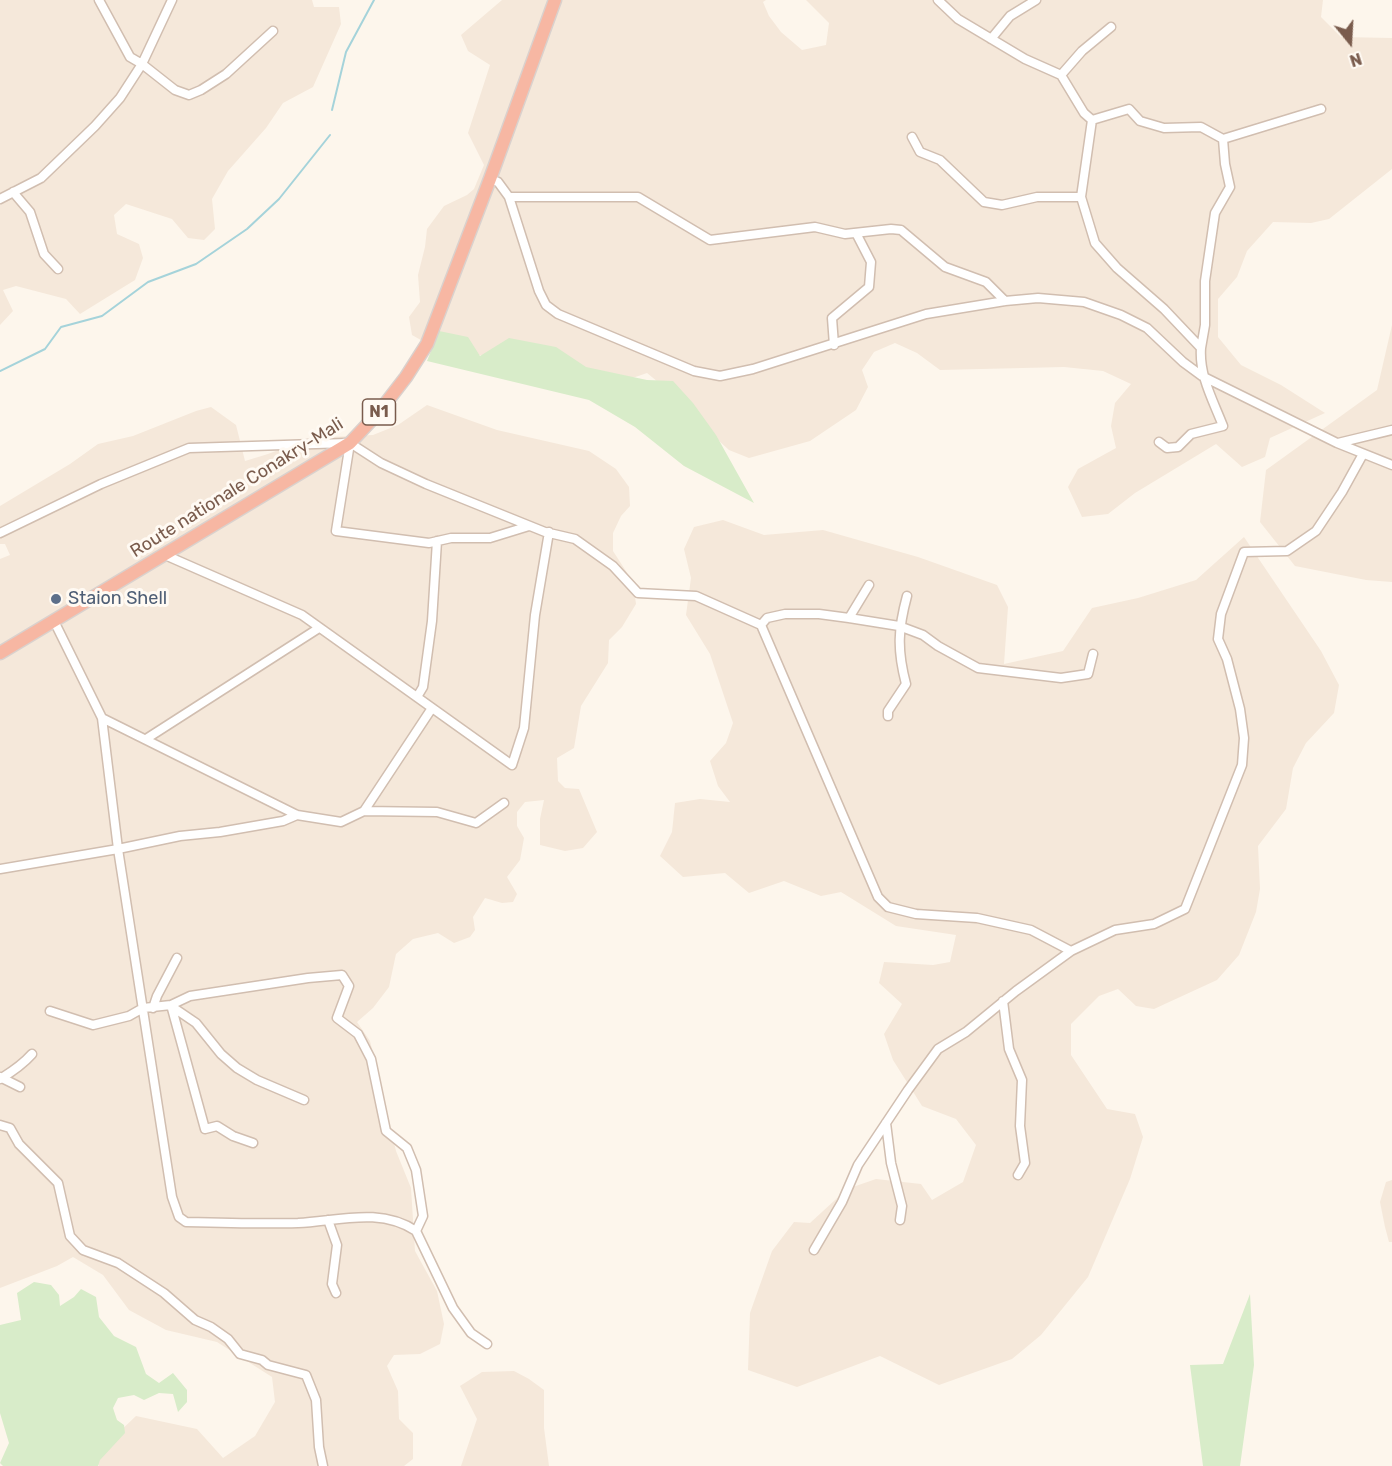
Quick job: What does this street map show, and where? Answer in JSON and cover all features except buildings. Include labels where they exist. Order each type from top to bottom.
[{"type":"highway","name":"Route nationale Conakry-Mali","points":[[0,653],[350,443],[379,412],[406,377],[427,344],[555,0]]},
{"type":"street","points":[[99,0],[130,57],[175,90],[189,95],[226,74],[273,31]]},
{"type":"street","points":[[0,199],[41,178],[120,98],[142,64],[172,0]]},
{"type":"street","points":[[938,0],[958,19],[1025,59],[1061,75],[1084,113],[1092,120]]},
{"type":"street","points":[[991,39],[1010,16],[1036,0]]},
{"type":"street","points":[[1061,75],[1082,51],[1111,27]]},
{"type":"street","points":[[1092,120],[1129,109],[1140,121],[1164,128],[1201,127],[1223,139],[1322,109]]},
{"type":"street","points":[[1092,120],[1081,197],[1095,243],[1117,268],[1164,309],[1201,348]]},
{"type":"street","points":[[912,137],[920,152],[940,160],[984,202],[1002,206],[1037,197],[1081,197]]},
{"type":"street","points":[[1159,442],[1167,448],[1178,447],[1191,434],[1223,426],[1202,376],[1200,361],[1205,281],[1215,213],[1230,187],[1223,139]]},
{"type":"street","points":[[490,179],[498,182],[509,197],[539,291],[546,305],[558,315],[693,371],[720,376],[753,369],[926,314],[1038,298],[1084,302],[1121,315],[1147,328],[1183,362],[1202,376],[1337,443],[1392,465]]},
{"type":"street","points":[[13,192],[30,212],[44,254],[58,269]]},
{"type":"street","points":[[509,197],[638,197],[710,240],[815,227],[845,234],[891,229],[901,231],[945,267],[986,282],[1005,301]]},
{"type":"street","points":[[834,345],[832,318],[869,287],[870,262],[856,233]]},
{"type":"street","points":[[1337,443],[1392,430]]},
{"type":"street","points":[[350,443],[336,531],[429,543],[451,538],[490,538],[529,526]]},
{"type":"street","points":[[0,533],[101,484],[189,448],[350,443],[381,463],[426,484],[529,526],[575,538],[613,566],[638,593],[696,596],[761,625],[878,897],[888,907],[916,914],[977,918],[1031,930],[1071,951]]},
{"type":"street","points":[[814,1250],[842,1202],[858,1165],[938,1049],[966,1032],[1071,951],[1115,930],[1154,924],[1185,909],[1242,765],[1244,738],[1240,709],[1227,659],[1218,639],[1221,614],[1244,552],[1287,551],[1316,531],[1342,492],[1363,454]]},
{"type":"street","points":[[165,555],[302,615],[512,765],[524,728],[534,615],[549,532]]},
{"type":"street","points":[[417,698],[423,687],[432,621],[437,541]]},
{"type":"street","points":[[849,618],[869,585]]},
{"type":"street","points":[[888,716],[888,711],[906,684],[900,663],[899,626],[907,596]]},
{"type":"street","points":[[761,625],[767,618],[785,614],[819,614],[899,626],[923,635],[978,668],[1061,678],[1088,674],[1093,654]]},
{"type":"street","points":[[54,621],[102,718],[118,849],[172,1197],[179,1217],[186,1222],[298,1223],[353,1217],[385,1218],[405,1223],[416,1231],[453,1308],[471,1333],[487,1344]]},
{"type":"street","points":[[146,739],[319,628]]},
{"type":"street","points":[[364,811],[432,708]]},
{"type":"street","points":[[102,718],[297,815],[341,822],[364,811],[437,812],[476,823],[504,803]]},
{"type":"street","points":[[0,869],[180,836],[220,832],[283,820],[297,815]]},
{"type":"street","points":[[153,1008],[177,958]]},
{"type":"street","points":[[50,1011],[93,1025],[129,1016],[143,1008],[171,1005],[190,996],[204,993],[342,975],[349,986],[337,1018],[358,1034],[371,1059],[386,1131],[407,1148],[416,1170],[423,1216],[416,1231]]},
{"type":"street","points":[[1004,1001],[1009,1049],[1017,1062],[1022,1080],[1020,1126],[1025,1163],[1018,1175]]},
{"type":"street","points":[[171,1005],[196,1023],[221,1054],[237,1068],[257,1080],[304,1100]]},
{"type":"street","points":[[171,1005],[205,1129],[216,1126],[233,1136],[253,1143]]},
{"type":"street","points":[[20,1087],[1,1078],[32,1054]]},
{"type":"street","points":[[886,1123],[891,1163],[902,1206],[900,1220]]},
{"type":"street","points":[[0,1125],[10,1128],[19,1144],[58,1183],[69,1236],[83,1250],[118,1263],[164,1293],[195,1320],[211,1327],[228,1339],[240,1354],[262,1360],[268,1365],[306,1375],[316,1400],[319,1447],[323,1466]]},
{"type":"street","points":[[328,1220],[337,1245],[332,1284],[336,1293]]},
{"type":"shaded area","points":[[0,0],[312,0],[314,7],[339,7],[341,24],[313,87],[283,103],[266,128],[228,171],[212,199],[215,229],[204,240],[188,238],[172,219],[126,204],[114,215],[117,234],[139,244],[143,258],[135,280],[80,314],[66,299],[16,286],[3,290],[13,311],[0,325]]},
{"type":"shaded area","points":[[502,0],[766,0],[763,2],[769,16],[781,32],[802,50],[826,45],[829,23],[806,0],[1323,0],[1321,17],[1341,37],[1392,38],[1392,169],[1329,219],[1311,223],[1273,222],[1247,251],[1237,277],[1218,299],[1218,337],[1241,365],[1281,385],[1325,413],[1270,438],[1265,457],[1242,467],[1216,444],[1135,493],[1108,514],[1082,517],[1068,487],[1078,469],[1116,448],[1111,426],[1115,403],[1131,384],[1103,371],[1064,367],[940,370],[917,353],[895,343],[874,352],[862,370],[868,387],[856,410],[810,441],[749,458],[729,450],[696,420],[674,395],[647,373],[618,383],[500,357],[442,352],[412,335],[409,317],[420,302],[418,275],[427,229],[444,206],[474,189],[484,165],[468,133],[490,65],[468,51],[461,35]]},
{"type":"shaded area","points":[[1392,325],[1392,582],[1366,580],[1295,566],[1260,522],[1266,470],[1377,390]]},
{"type":"shaded area","points":[[427,405],[497,430],[589,451],[616,469],[629,487],[630,506],[621,516],[613,533],[613,551],[633,582],[636,604],[622,627],[609,640],[608,663],[581,706],[574,748],[557,758],[558,781],[565,788],[579,789],[597,832],[583,848],[565,851],[540,845],[540,819],[544,800],[525,802],[517,812],[517,826],[524,838],[520,860],[507,877],[517,894],[513,902],[502,903],[485,898],[473,917],[475,930],[470,937],[454,943],[438,933],[413,939],[396,954],[389,987],[373,1008],[357,1022],[370,1041],[396,1151],[411,1188],[415,1251],[437,1291],[444,1324],[440,1344],[420,1354],[394,1355],[387,1366],[398,1391],[399,1419],[413,1433],[413,1459],[404,1466],[99,1466],[94,1456],[136,1416],[197,1429],[223,1458],[255,1436],[275,1402],[272,1377],[217,1342],[166,1330],[129,1310],[103,1275],[73,1257],[57,1266],[0,1288],[0,559],[10,555],[5,544],[0,544],[0,506],[70,464],[98,444],[133,436],[211,407],[236,425],[245,461],[309,438],[373,435],[398,425]]},
{"type":"shaded area","points":[[723,520],[764,535],[823,530],[918,557],[997,585],[1008,607],[1004,664],[1063,651],[1092,608],[1138,598],[1196,580],[1244,537],[1321,651],[1339,685],[1334,713],[1306,743],[1293,768],[1286,809],[1258,846],[1260,889],[1256,912],[1239,955],[1217,980],[1154,1009],[1136,1006],[1118,989],[1099,996],[1071,1024],[1071,1055],[1107,1109],[1135,1114],[1143,1137],[1130,1179],[1088,1277],[1041,1335],[1012,1359],[939,1385],[880,1356],[797,1387],[748,1370],[750,1313],[772,1251],[794,1222],[810,1223],[847,1189],[876,1179],[921,1184],[932,1200],[963,1182],[976,1145],[956,1119],[922,1106],[893,1060],[884,1034],[902,1004],[879,983],[884,962],[933,965],[950,962],[956,935],[896,926],[841,892],[821,896],[784,881],[749,893],[725,873],[683,877],[660,856],[672,832],[675,803],[700,799],[730,802],[718,786],[710,761],[726,743],[733,723],[710,654],[686,615],[691,578],[684,549],[694,527]]},
{"type":"shaded area","points":[[1392,1180],[1392,1242],[1389,1242],[1380,1202],[1386,1182]]},
{"type":"shaded area","points":[[514,1371],[544,1390],[544,1428],[549,1466],[461,1466],[477,1419],[460,1386],[482,1372]]},
{"type":"green space","points":[[439,331],[468,337],[480,356],[509,338],[556,347],[586,367],[647,380],[673,381],[693,403],[716,435],[754,503],[684,466],[635,427],[589,400],[427,361]]},
{"type":"green space","points":[[34,1282],[51,1285],[59,1295],[60,1306],[74,1297],[81,1289],[96,1297],[99,1317],[114,1336],[136,1347],[146,1374],[159,1383],[173,1373],[187,1390],[187,1402],[178,1412],[173,1394],[159,1393],[144,1400],[134,1395],[118,1398],[113,1408],[117,1420],[124,1425],[125,1433],[100,1460],[98,1466],[3,1466],[0,1463],[9,1443],[0,1413],[0,1325],[21,1320],[17,1293]]},
{"type":"green space","points":[[1250,1294],[1254,1365],[1240,1466],[1203,1466],[1190,1365],[1223,1364]]},
{"type":"waterway","points":[[332,110],[346,52],[374,0]]},
{"type":"waterway","points":[[0,371],[45,349],[61,327],[102,316],[148,282],[196,264],[247,229],[279,199],[330,135]]},
{"type":"place","name":"Staion Shell","points":[[56,599]]}]
